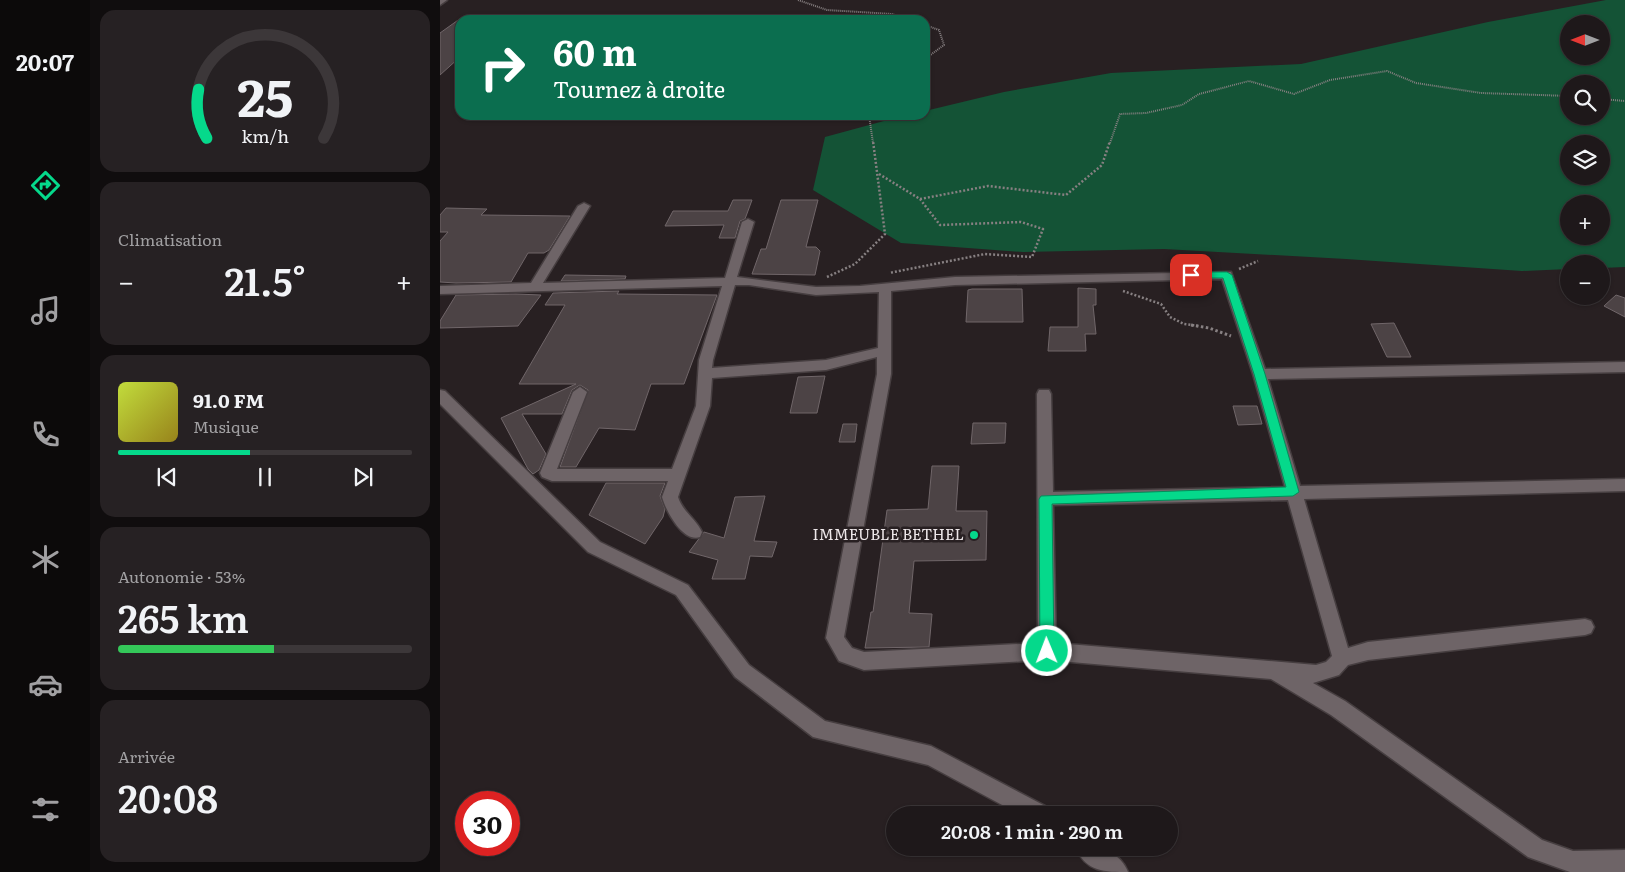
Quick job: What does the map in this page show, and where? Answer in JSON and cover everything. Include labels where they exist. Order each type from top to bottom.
[{"type":"street","points":[[440,3],[443,0]]},
{"type":"street","points":[[534,288],[584,206]]},
{"type":"street","points":[[694,532],[671,502],[676,475],[703,406],[706,360],[748,222]]},
{"type":"street","points":[[440,290],[730,282],[766,282],[800,290],[860,290],[886,280],[1227,275],[1260,374],[1342,658]]},
{"type":"street","points":[[886,280],[884,374],[835,638],[846,654],[864,662],[1047,651],[1316,674],[1332,669],[1342,658],[1395,646],[1585,626]]},
{"type":"street","points":[[704,374],[826,365],[884,351]]},
{"type":"street","points":[[1260,374],[1625,367]]},
{"type":"street","points":[[580,392],[548,473],[552,475],[676,475]]},
{"type":"street","points":[[1044,394],[1047,651]]},
{"type":"street","points":[[440,395],[594,547],[682,590],[742,670],[820,730],[931,756],[1025,806]]},
{"type":"street","points":[[1045,499],[1625,485]]},
{"type":"street","points":[[1276,672],[1338,708],[1536,849],[1573,862],[1625,861]]},
{"type":"street","points":[[1097,856],[1117,872]]},
{"type":"path","points":[[798,0],[826,10],[895,15]]},
{"type":"path","points":[[930,27],[939,30],[944,45],[930,55]]},
{"type":"path","points":[[920,199],[988,186],[1066,195],[1102,165],[1120,114],[1146,113],[1182,105],[1200,94],[1249,81],[1294,94],[1330,80],[1387,71],[1416,83],[1461,91],[1560,96]]},
{"type":"path","points":[[1610,100],[1625,101]]},
{"type":"path","points":[[800,290],[855,264],[885,234],[870,120]]},
{"type":"path","points":[[878,174],[920,199],[940,225],[1021,222],[1043,229],[1032,256],[985,254],[886,280]]},
{"type":"path","points":[[1227,275],[1258,261]]},
{"type":"path","points":[[1118,289],[1161,304],[1170,317],[1184,324],[1209,328],[1234,337],[1253,353]]},
{"type":"green space","points":[[1606,0],[1625,0],[1625,267],[1610,268],[1610,255],[1560,255],[1560,269],[1522,271],[1164,249],[1023,252],[901,243],[813,190],[825,137],[888,120],[930,120],[930,110],[1004,92],[1111,73],[1301,64],[1488,22]]},
{"type":"building","points":[[455,22],[455,62],[440,75],[440,33]]},
{"type":"building","points":[[733,200],[752,200],[745,219],[740,221],[735,238],[719,238],[724,225],[665,226],[673,211],[728,211]]},
{"type":"building","points":[[781,200],[818,200],[806,247],[816,247],[820,251],[815,275],[752,274],[761,249],[766,249]]},
{"type":"building","points":[[446,208],[487,209],[481,215],[570,216],[549,250],[544,253],[528,253],[511,282],[440,282],[440,241],[448,232],[440,232],[440,215]]},
{"type":"building","points":[[565,275],[626,276],[625,279],[561,281]]},
{"type":"building","points":[[1078,288],[1096,289],[1096,305],[1093,305],[1096,334],[1085,334],[1086,351],[1048,351],[1050,327],[1078,327]]},
{"type":"building","points":[[1022,289],[1023,322],[966,322],[968,290]]},
{"type":"building","points":[[619,291],[617,294],[717,295],[684,384],[651,384],[635,430],[599,428],[576,467],[560,467],[588,390],[580,385],[572,390],[562,414],[522,414],[546,454],[539,470],[533,474],[528,469],[501,418],[576,384],[519,384],[565,305],[545,305],[553,293]]},
{"type":"building","points":[[456,295],[541,295],[518,326],[440,328],[440,321]]},
{"type":"building","points":[[1616,295],[1625,298],[1625,317],[1604,306],[1610,305],[1610,300]]},
{"type":"building","points":[[1394,323],[1411,357],[1387,357],[1371,324]]},
{"type":"building","points":[[825,376],[817,413],[790,413],[798,377]]},
{"type":"building","points":[[1233,406],[1257,406],[1262,424],[1238,425]]},
{"type":"building","points":[[973,423],[1006,423],[1005,443],[971,444]]},
{"type":"building","points":[[843,424],[857,424],[855,442],[839,442]]},
{"type":"building","points":[[932,466],[959,466],[956,511],[987,511],[986,560],[914,561],[909,613],[932,614],[929,647],[865,648],[871,612],[873,612],[887,510],[928,509]]},
{"type":"building","points":[[606,483],[665,483],[660,496],[665,509],[663,517],[645,544],[589,515]]},
{"type":"building","points":[[765,496],[754,541],[777,542],[772,557],[750,556],[745,579],[712,579],[718,560],[689,552],[704,532],[724,538],[735,497]]},
{"type":"place","name":"IMMEUBLE BETHEL","points":[[974,535]]},
{"type":"route","points":[[1047,651],[1045,499],[1293,492],[1260,374],[1227,275],[1191,275]]}]
